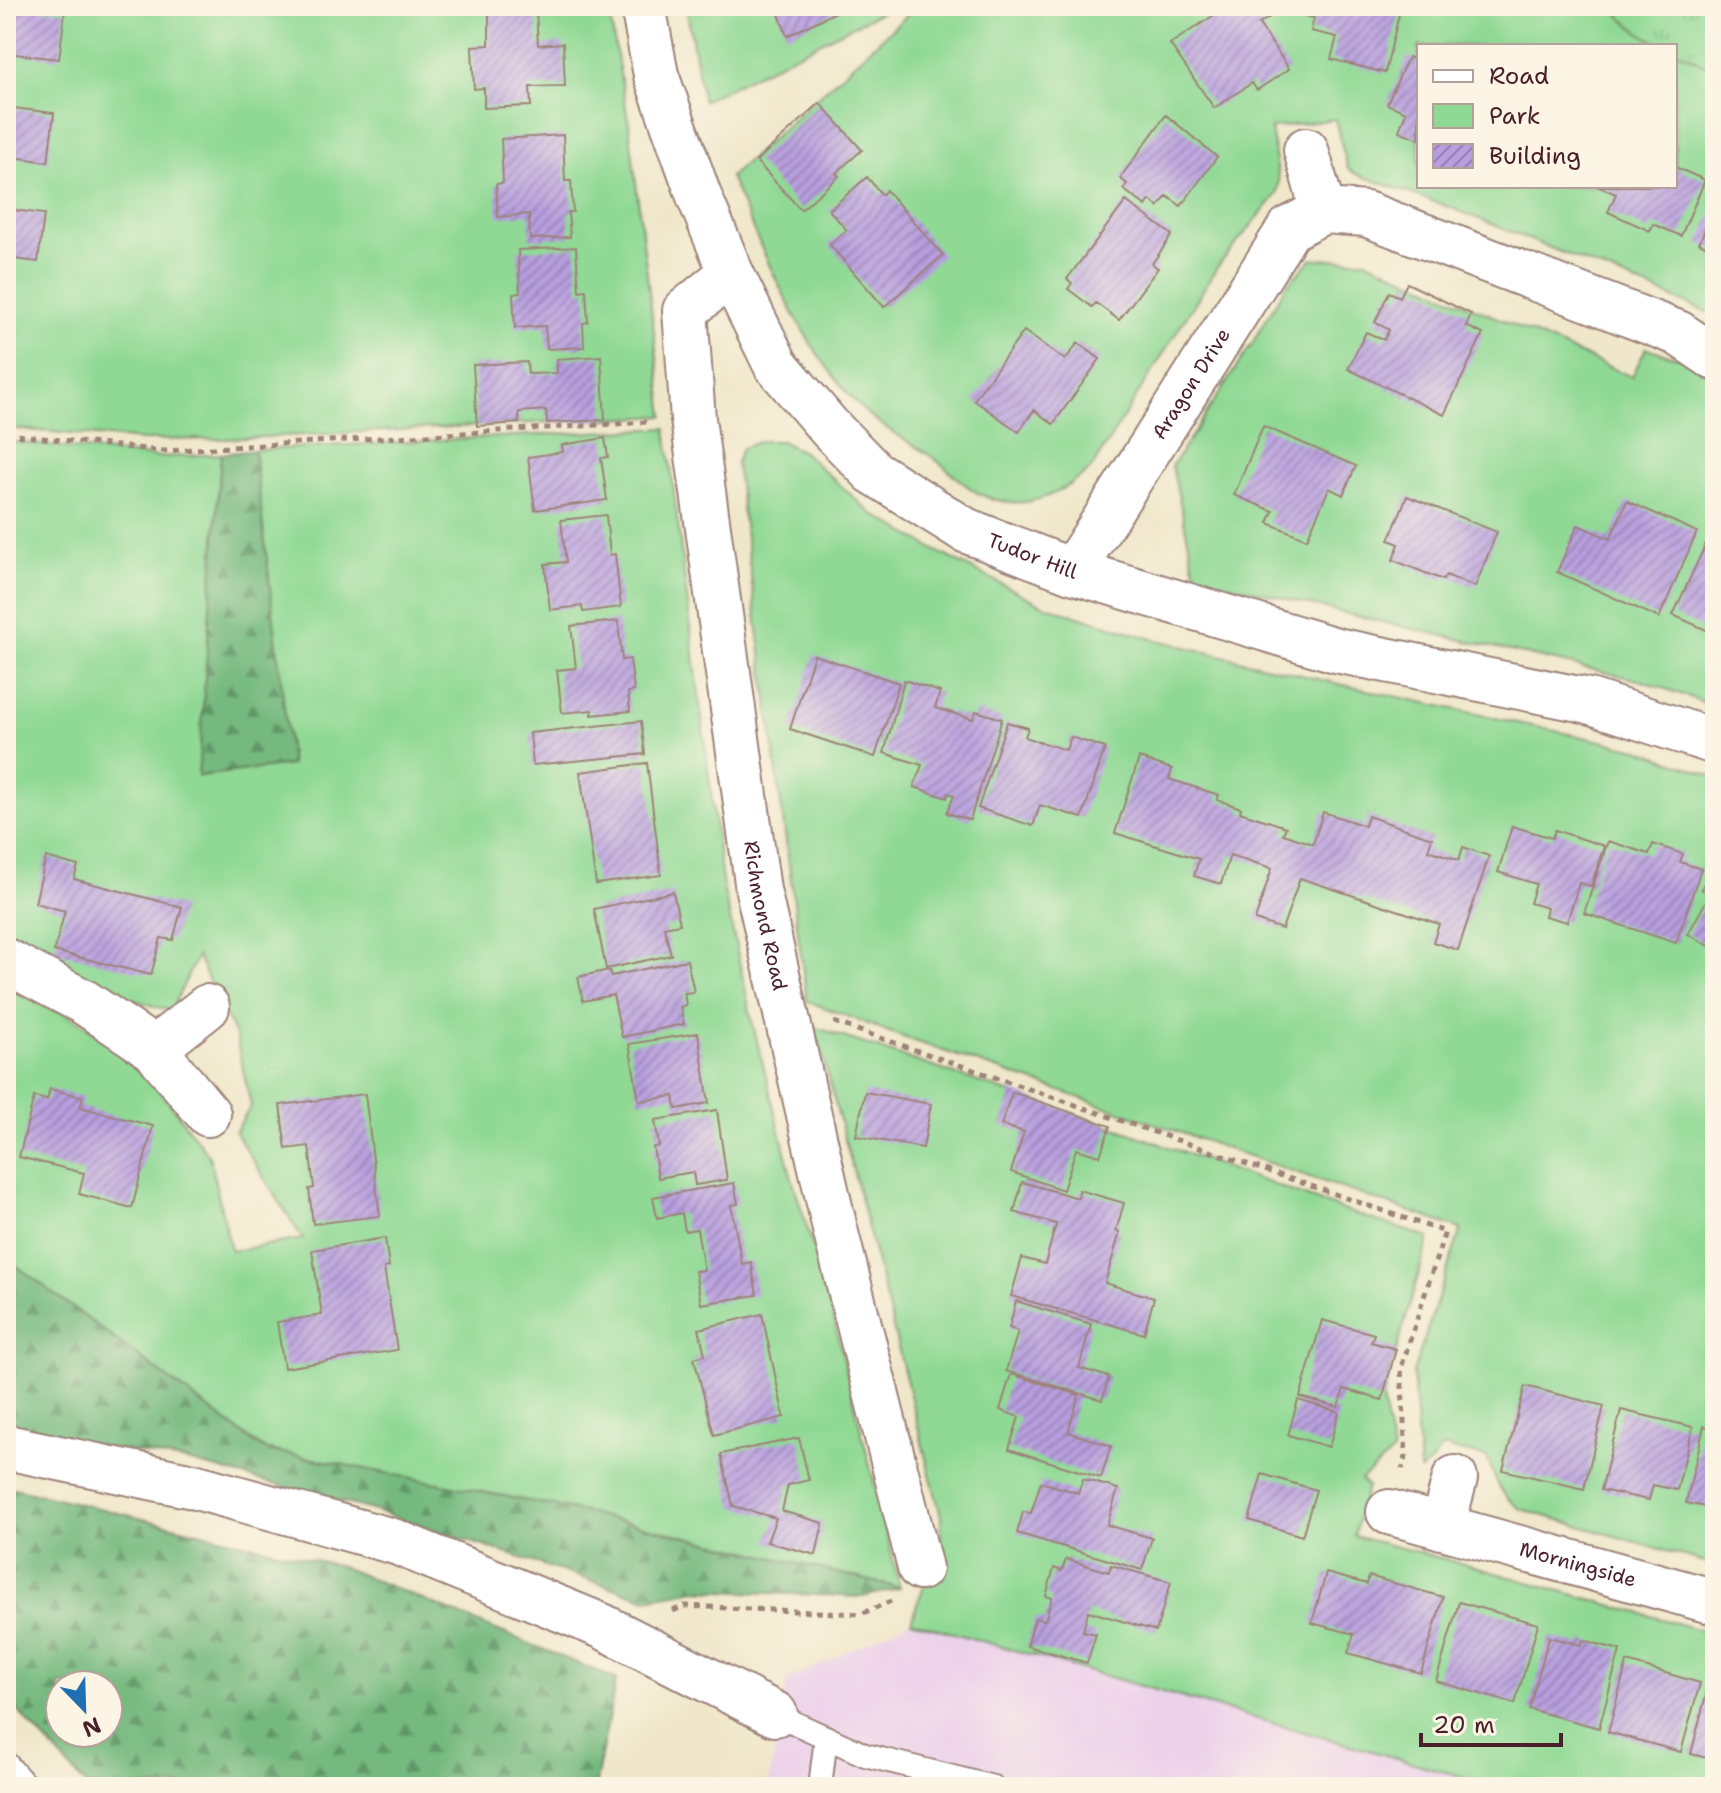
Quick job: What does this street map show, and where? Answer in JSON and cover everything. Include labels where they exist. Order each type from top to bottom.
[{"type":"street","name":"Tudor Hill","points":[[643,6],[656,75],[699,196],[731,273],[776,365],[873,472],[965,530],[1072,571],[1336,650],[1589,701],[1715,742]]},
{"type":"street","points":[[1306,150],[1323,211],[1366,214],[1678,333],[1715,358]]},
{"type":"street","name":"Aragon Drive","points":[[1072,571],[1289,229],[1323,211]]},
{"type":"street","name":"Richmond Road","points":[[731,273],[685,311],[693,419],[758,890],[835,1229],[920,1568]]},
{"type":"street","points":[[6,961],[84,1002],[154,1049],[208,1114]]},
{"type":"street","points":[[154,1049],[207,1007]]},
{"type":"street","points":[[6,1447],[193,1486],[396,1542],[620,1635],[775,1714]]},
{"type":"street","points":[[1442,1527],[1455,1478]]},
{"type":"street","name":"Morningside","points":[[1389,1512],[1715,1602]]},
{"type":"lane","points":[[775,1714],[865,1755],[993,1787]]},
{"type":"lane","points":[[820,1787],[826,1737]]},
{"type":"lane","points":[[6,1763],[27,1787]]},
{"type":"path","points":[[6,434],[163,451],[693,419]]},
{"type":"path","points":[[784,1005],[1445,1232],[1401,1368],[1406,1457],[1389,1512]]},
{"type":"path","points":[[620,1635],[684,1606],[861,1614],[904,1595],[920,1568]]},
{"type":"shaded area","points":[[911,1621],[1498,1787],[768,1787],[787,1681]]},
{"type":"green space","points":[[6,6],[608,6],[629,125],[664,416],[225,439],[143,440],[6,428]]},
{"type":"green space","points":[[686,6],[893,6],[703,101]]},
{"type":"green space","points":[[917,6],[1609,6],[1644,35],[1662,44],[1417,44],[1417,188],[1677,188],[1677,51],[1715,70],[1715,315],[1457,210],[1356,174],[1348,169],[1335,119],[1271,128],[1279,182],[1277,194],[1218,266],[1091,469],[1066,487],[1039,499],[1025,502],[995,500],[968,486],[932,457],[870,416],[840,384],[802,329],[786,299],[730,177]]},
{"type":"green space","points":[[1609,6],[1715,6],[1715,70],[1677,51],[1677,44],[1656,42],[1631,26]]},
{"type":"green space","points":[[1312,259],[1365,260],[1632,377],[1646,348],[1683,359],[1715,380],[1715,706],[1643,681],[1196,576],[1172,466],[1285,287]]},
{"type":"green space","points":[[666,428],[722,882],[752,1021],[791,1175],[828,1296],[900,1588],[575,1510],[263,1449],[6,1258],[6,981],[84,1024],[148,1075],[209,1156],[231,1251],[303,1239],[235,1132],[251,1106],[236,1037],[197,956],[171,1011],[100,990],[6,944],[6,441],[159,457],[221,454],[199,776],[290,764],[254,450]]},
{"type":"green space","points":[[761,441],[781,441],[803,452],[870,512],[942,554],[1043,605],[1153,639],[1334,683],[1638,749],[1715,777],[1715,1565],[1521,1509],[1503,1493],[1487,1457],[1442,1447],[1420,1471],[1413,1373],[1461,1229],[807,1001],[736,462],[742,448]]},
{"type":"green space","points":[[254,450],[291,765],[198,776],[221,454]]},
{"type":"green space","points":[[814,1027],[1110,1126],[1429,1238],[1382,1400],[1393,1452],[1361,1480],[1367,1487],[1354,1536],[1715,1634],[1715,1787],[1499,1787],[911,1621],[941,1539],[941,1516]]},
{"type":"green space","points":[[6,1258],[263,1449],[575,1510],[900,1588],[863,1597],[696,1590],[647,1599],[376,1511],[187,1461],[6,1430]]},
{"type":"green space","points":[[6,1486],[340,1566],[616,1679],[595,1787],[88,1787],[53,1749],[124,1749],[124,1669],[44,1669],[44,1739],[6,1698]]},
{"type":"building","points":[[6,6],[65,11],[59,59],[6,53]]},
{"type":"building","points":[[776,6],[848,6],[787,36]]},
{"type":"building","points":[[1228,6],[1266,6],[1273,15],[1259,24],[1289,69],[1257,90],[1252,83],[1214,108],[1170,44]]},
{"type":"building","points":[[1308,6],[1401,6],[1385,73],[1331,59],[1337,37],[1311,31],[1314,18],[1305,16]]},
{"type":"building","points":[[536,10],[538,45],[563,43],[565,86],[530,87],[531,106],[484,108],[484,88],[474,89],[472,46],[489,45],[489,11]]},
{"type":"building","points":[[1408,57],[1417,60],[1417,138],[1399,131],[1406,112],[1387,104]]},
{"type":"building","points":[[820,103],[862,150],[836,173],[839,176],[801,210],[756,161]]},
{"type":"building","points":[[6,107],[54,113],[48,162],[6,156]]},
{"type":"building","points":[[1166,115],[1217,157],[1181,206],[1167,196],[1158,207],[1150,200],[1146,206],[1123,189],[1127,184],[1120,178]]},
{"type":"building","points":[[563,135],[565,181],[571,181],[573,212],[568,212],[570,237],[530,239],[529,214],[498,217],[496,184],[503,183],[501,139]]},
{"type":"building","points":[[1677,168],[1705,180],[1681,236],[1653,224],[1650,231],[1608,212],[1616,194],[1602,188],[1677,188]]},
{"type":"building","points":[[867,177],[882,195],[886,190],[943,255],[884,307],[829,244],[847,230],[829,210]]},
{"type":"building","points":[[1126,201],[1172,235],[1152,264],[1158,268],[1119,320],[1096,303],[1092,307],[1068,289],[1072,283],[1067,279]]},
{"type":"building","points":[[1715,207],[1715,250],[1699,243]]},
{"type":"building","points":[[6,209],[44,214],[38,262],[6,258]]},
{"type":"building","points":[[576,247],[579,291],[586,290],[588,322],[583,323],[584,347],[547,349],[545,326],[515,328],[513,294],[520,293],[518,250]]},
{"type":"building","points":[[1407,283],[1471,314],[1466,326],[1483,334],[1444,415],[1348,369],[1366,332],[1384,340],[1389,330],[1375,322],[1389,292],[1400,297]]},
{"type":"building","points":[[1024,331],[1065,360],[1078,343],[1100,359],[1053,424],[1034,410],[1019,432],[974,400]]},
{"type":"building","points":[[601,356],[605,420],[547,423],[546,410],[519,412],[519,423],[477,426],[473,365],[527,362],[528,374],[557,373],[557,359]]},
{"type":"building","points":[[1263,426],[1356,466],[1343,495],[1329,488],[1307,539],[1268,523],[1273,511],[1234,495]]},
{"type":"building","points":[[605,438],[608,457],[601,458],[607,500],[535,510],[528,457],[563,452],[562,445]]},
{"type":"building","points":[[1407,496],[1497,532],[1475,587],[1446,575],[1443,580],[1393,560],[1399,544],[1389,540]]},
{"type":"building","points":[[1627,501],[1697,532],[1659,618],[1557,572],[1578,525],[1610,539]]},
{"type":"building","points":[[606,515],[610,555],[615,554],[621,607],[583,612],[582,606],[550,610],[545,564],[566,562],[561,520]]},
{"type":"building","points":[[1715,524],[1715,629],[1713,633],[1673,615]]},
{"type":"building","points":[[618,621],[622,660],[630,659],[634,691],[628,692],[630,711],[592,715],[592,710],[562,713],[557,670],[576,668],[571,626]]},
{"type":"building","points":[[814,655],[899,683],[875,757],[790,729]]},
{"type":"building","points":[[904,680],[940,692],[935,708],[973,719],[976,711],[1002,719],[970,820],[947,813],[954,795],[948,793],[947,798],[914,787],[922,765],[884,753]]},
{"type":"building","points":[[641,721],[645,754],[533,765],[530,733]]},
{"type":"building","points":[[1007,722],[1028,728],[1025,737],[1066,750],[1071,737],[1105,748],[1082,818],[1040,805],[1033,826],[978,808]]},
{"type":"building","points":[[1139,758],[1172,769],[1169,779],[1219,795],[1217,800],[1241,808],[1240,812],[1286,827],[1283,834],[1313,844],[1323,812],[1365,826],[1368,816],[1432,838],[1428,850],[1459,860],[1463,847],[1489,856],[1458,950],[1433,942],[1439,924],[1300,878],[1282,929],[1255,920],[1272,868],[1230,855],[1221,884],[1194,876],[1199,859],[1115,833]]},
{"type":"building","points":[[647,763],[661,875],[596,884],[580,772]]},
{"type":"building","points":[[1512,826],[1552,838],[1555,830],[1604,846],[1591,886],[1579,883],[1567,922],[1545,916],[1547,908],[1530,903],[1536,884],[1498,872]]},
{"type":"building","points":[[1608,841],[1649,854],[1653,844],[1683,854],[1680,862],[1701,869],[1676,943],[1584,913]]},
{"type":"building","points":[[46,857],[78,866],[74,879],[182,907],[173,940],[161,938],[151,975],[54,951],[65,911],[35,903]]},
{"type":"building","points":[[1715,864],[1715,949],[1688,934],[1710,894],[1701,889]]},
{"type":"building","points":[[673,892],[680,924],[664,927],[671,955],[606,969],[594,909]]},
{"type":"building","points":[[687,960],[694,992],[684,993],[686,1005],[680,1007],[684,1024],[622,1037],[613,995],[583,1001],[578,977],[609,970],[611,976]]},
{"type":"building","points":[[698,1033],[709,1103],[676,1109],[674,1096],[639,1101],[629,1044]]},
{"type":"building","points":[[50,1089],[83,1097],[80,1107],[153,1126],[132,1208],[79,1194],[84,1173],[19,1157],[34,1097],[47,1100]]},
{"type":"building","points":[[865,1092],[931,1104],[923,1148],[856,1136]]},
{"type":"building","points":[[1012,1092],[1110,1126],[1100,1156],[1076,1149],[1063,1190],[1011,1172],[1024,1132],[1001,1125]]},
{"type":"building","points":[[365,1094],[380,1216],[313,1224],[309,1189],[314,1188],[309,1146],[286,1149],[280,1105]]},
{"type":"building","points":[[717,1110],[727,1180],[695,1185],[693,1172],[658,1178],[653,1147],[659,1146],[655,1120]]},
{"type":"building","points":[[1022,1182],[1078,1198],[1079,1190],[1124,1203],[1116,1231],[1120,1232],[1105,1283],[1154,1298],[1144,1334],[1011,1296],[1022,1258],[1045,1264],[1056,1224],[1014,1212]]},
{"type":"building","points":[[734,1183],[738,1204],[731,1205],[742,1264],[751,1262],[757,1295],[701,1304],[695,1271],[704,1270],[697,1229],[685,1231],[682,1213],[657,1218],[653,1197]]},
{"type":"building","points":[[385,1238],[389,1267],[384,1268],[397,1350],[284,1368],[277,1322],[322,1315],[312,1250]]},
{"type":"building","points":[[1016,1301],[1091,1324],[1079,1368],[1109,1377],[1102,1400],[1006,1371],[1018,1331],[1009,1328]]},
{"type":"building","points":[[762,1314],[784,1417],[714,1435],[694,1358],[705,1355],[699,1329]]},
{"type":"building","points":[[1322,1320],[1374,1334],[1371,1342],[1396,1349],[1382,1400],[1344,1389],[1338,1407],[1300,1397]]},
{"type":"building","points":[[1011,1374],[1079,1395],[1068,1432],[1111,1446],[1101,1478],[1009,1449],[1019,1417],[1000,1410]]},
{"type":"building","points":[[1525,1386],[1604,1406],[1584,1489],[1503,1470]]},
{"type":"building","points":[[1298,1400],[1339,1412],[1329,1447],[1288,1435]]},
{"type":"building","points":[[1621,1410],[1693,1427],[1677,1490],[1653,1485],[1649,1500],[1601,1490]]},
{"type":"building","points":[[1704,1426],[1715,1429],[1715,1509],[1686,1503]]},
{"type":"building","points":[[799,1438],[809,1480],[788,1485],[782,1511],[823,1523],[816,1555],[767,1542],[776,1518],[733,1506],[721,1454]]},
{"type":"building","points":[[1262,1474],[1316,1490],[1302,1536],[1249,1520]]},
{"type":"building","points":[[1083,1479],[1118,1489],[1107,1525],[1152,1538],[1142,1570],[1017,1533],[1023,1512],[1031,1513],[1041,1482],[1078,1493]]},
{"type":"building","points":[[1066,1559],[1109,1572],[1111,1565],[1171,1582],[1156,1631],[1088,1611],[1083,1631],[1096,1634],[1087,1663],[1027,1646],[1035,1618],[1045,1620],[1052,1598],[1046,1596],[1054,1568],[1062,1571]]},
{"type":"building","points":[[1326,1573],[1367,1584],[1369,1576],[1443,1597],[1421,1673],[1348,1653],[1354,1634],[1312,1623]]},
{"type":"building","points":[[1459,1602],[1538,1624],[1515,1704],[1436,1681]]},
{"type":"building","points":[[1549,1637],[1581,1645],[1583,1640],[1620,1650],[1599,1728],[1529,1709]]},
{"type":"building","points":[[1627,1662],[1700,1683],[1681,1752],[1608,1732]]},
{"type":"building","points":[[1708,1687],[1715,1688],[1715,1760],[1691,1754]]}]
